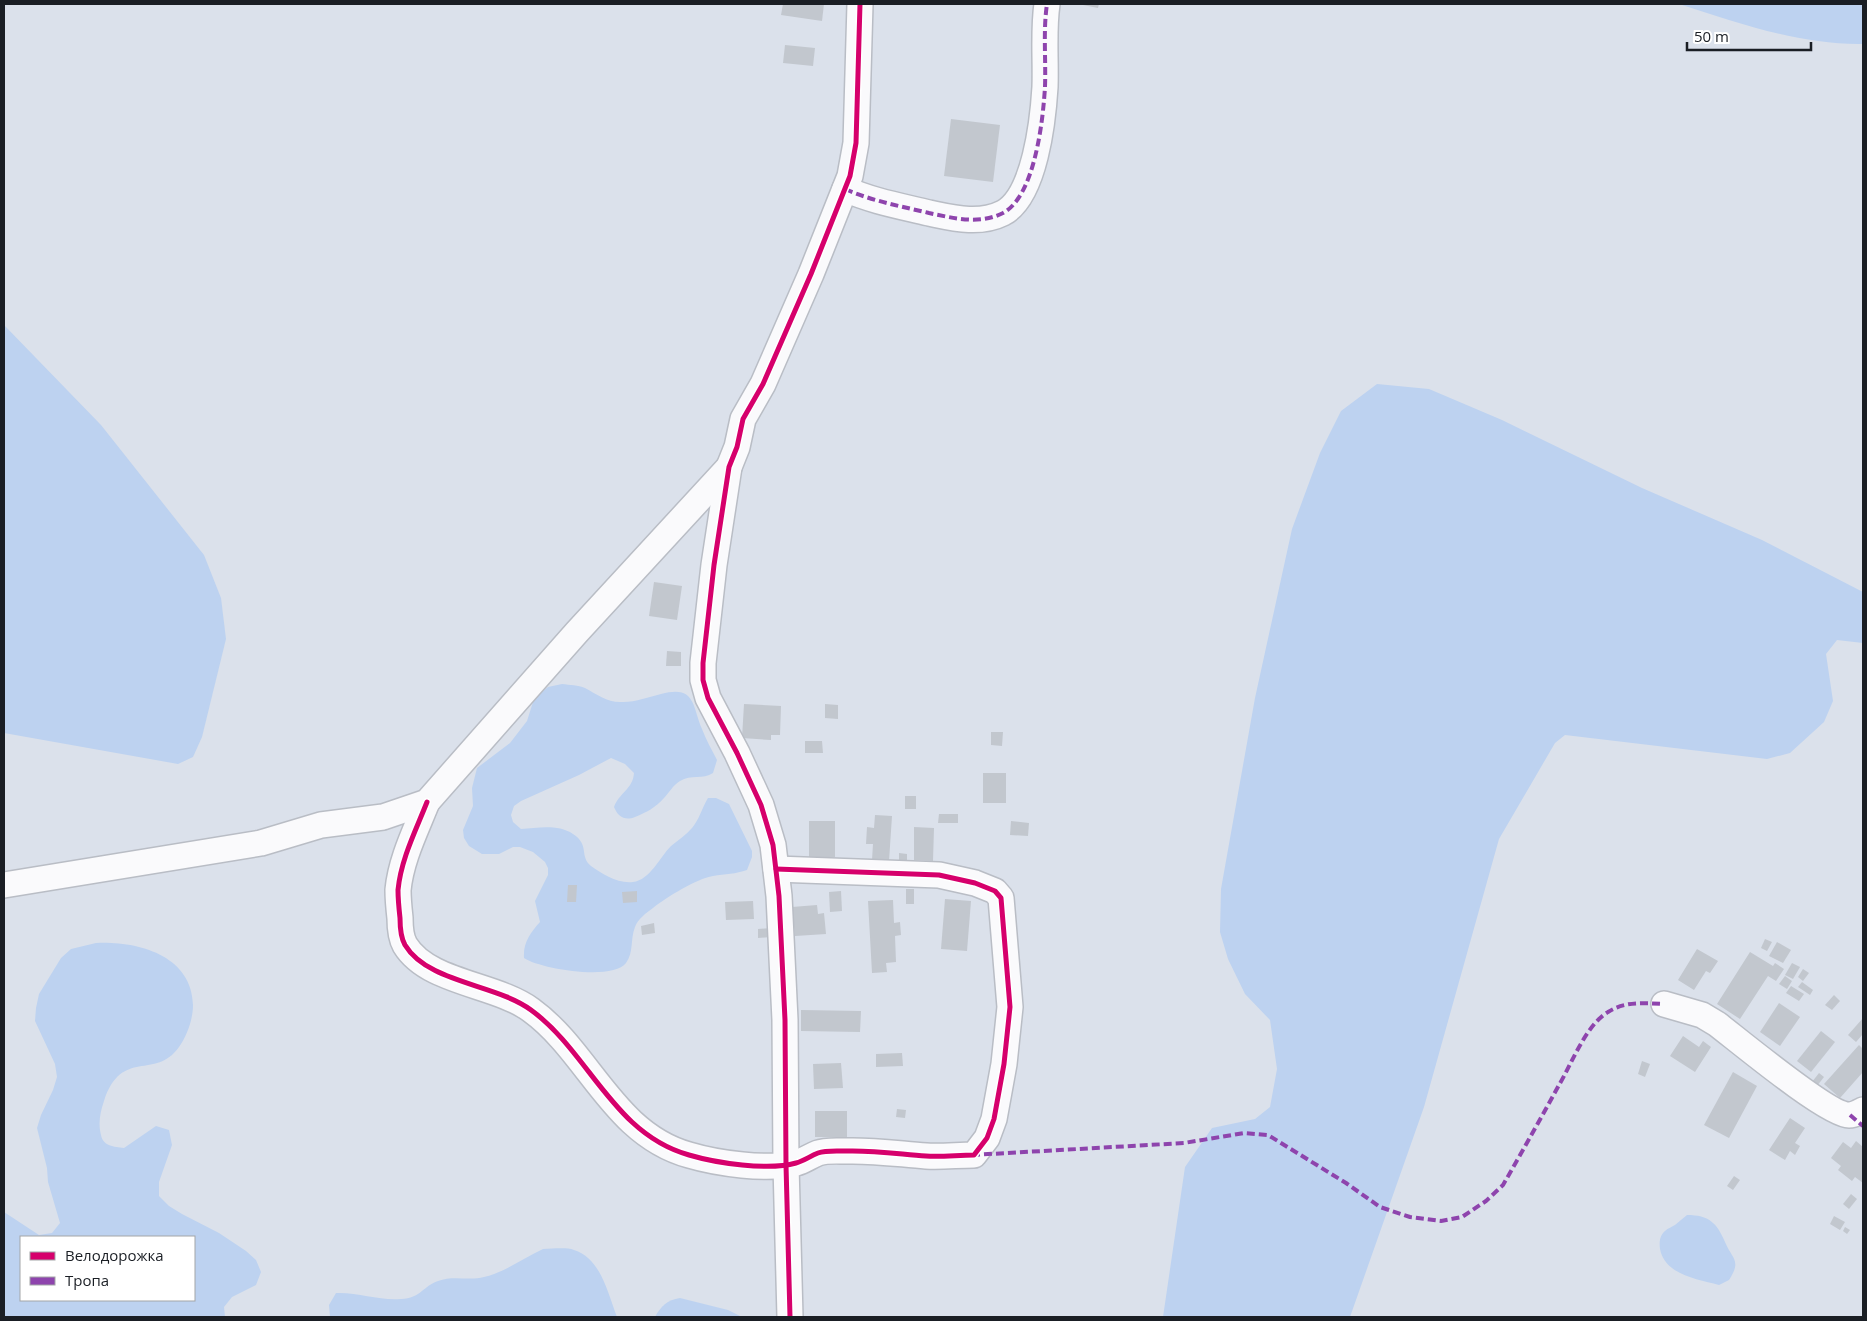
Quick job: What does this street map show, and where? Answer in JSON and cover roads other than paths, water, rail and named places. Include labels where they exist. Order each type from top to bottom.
[{"type":"street","points":[[790,1317],[785,1020],[779,896],[773,845],[761,806],[738,752],[711,706],[703,680],[703,664],[714,564],[729,467],[737,447],[743,419],[763,384],[850,176],[856,143],[860,4]]},
{"type":"street","points":[[842,197],[868,199],[956,219],[976,220],[992,217],[1013,206],[1022,193],[1030,174],[1042,118],[1045,87],[1047,4]]},
{"type":"street","points":[[729,467],[577,632],[427,802],[406,856],[398,890],[400,923],[404,943],[417,960],[442,974],[481,987],[530,1009],[558,1032],[610,1100],[632,1122],[669,1147],[687,1155],[720,1162],[758,1165],[786,1165],[797,1163],[820,1152],[848,1150],[929,1156],[974,1155],[987,1138],[994,1119],[1004,1064],[1010,1007],[1001,898],[995,891],[975,883],[939,875],[776,869]]},
{"type":"street","points":[[4,885],[261,843],[321,825],[383,816],[427,802]]},
{"type":"street","points":[[1664,1004],[1702,1015],[1717,1024],[1811,1096],[1840,1113],[1859,1117]]}]
